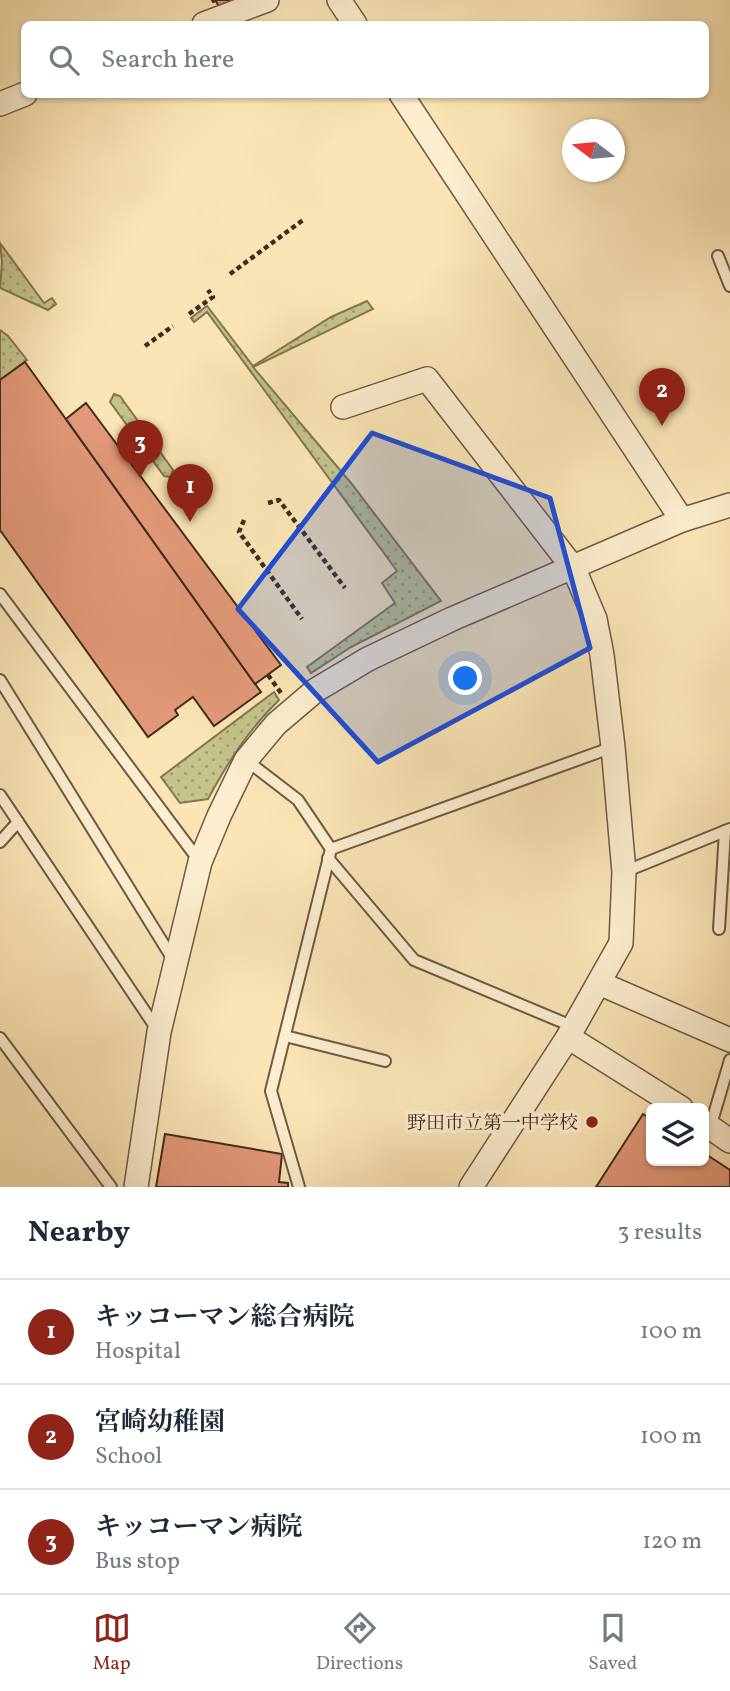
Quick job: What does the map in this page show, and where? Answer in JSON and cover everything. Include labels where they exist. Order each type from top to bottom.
[{"type":"street","points":[[212,21],[267,0]]},
{"type":"street","points":[[339,0],[353,21]]},
{"type":"street","points":[[0,104],[21,96]]},
{"type":"street","points":[[404,98],[682,520]]},
{"type":"street","points":[[343,407],[427,379],[574,569],[595,619],[602,655],[624,872],[621,943],[571,1032],[471,1187]]},
{"type":"street","points":[[136,1187],[159,1032],[200,862],[246,760],[275,724],[316,690],[368,659],[452,619],[574,569],[682,520],[730,505]]},
{"type":"street","points":[[599,983],[730,1040]]},
{"type":"street","points":[[571,1032],[674,1103]]},
{"type":"street","points":[[709,1126],[730,1141]]},
{"type":"lane","points":[[718,256],[730,286]]},
{"type":"lane","points":[[0,594],[200,862]]},
{"type":"lane","points":[[0,680],[176,964]]},
{"type":"lane","points":[[330,853],[613,747]]},
{"type":"lane","points":[[246,760],[298,800],[330,853],[414,960],[571,1032]]},
{"type":"lane","points":[[0,795],[159,1032]]},
{"type":"lane","points":[[0,842],[18,821]]},
{"type":"lane","points":[[624,872],[727,830],[719,929]]},
{"type":"lane","points":[[299,1187],[271,1091],[330,853]]},
{"type":"lane","points":[[285,1036],[385,1062]]},
{"type":"lane","points":[[0,1038],[111,1187]]},
{"type":"lane","points":[[709,1119],[730,1060]]},
{"type":"path","points":[[230,274],[303,220]]},
{"type":"path","points":[[189,314],[213,297],[208,290]]},
{"type":"path","points":[[145,346],[173,326]]},
{"type":"path","points":[[268,503],[279,500],[345,588]]},
{"type":"path","points":[[244,520],[239,532],[302,619]]},
{"type":"path","points":[[268,675],[285,699]]},
{"type":"highlighted area","points":[[372,433],[550,498],[590,648],[378,762],[238,609]]},
{"type":"green space","points":[[0,243],[44,303],[52,298],[56,304],[48,310],[0,288]]},
{"type":"green space","points":[[367,301],[373,309],[253,367],[351,483],[441,601],[351,647],[311,673],[307,667],[395,603],[382,583],[397,571],[207,312],[194,322],[191,318],[207,306],[253,366],[331,317]]},
{"type":"green space","points":[[0,330],[27,360],[0,380]]},
{"type":"green space","points":[[114,394],[120,396],[173,470],[171,477],[164,476],[110,402]]},
{"type":"green space","points":[[274,692],[279,700],[240,746],[208,799],[180,803],[161,777]]},
{"type":"building","points":[[212,0],[231,2],[219,7],[216,1]]},
{"type":"building","points":[[25,362],[261,692],[214,726],[193,697],[175,710],[178,715],[148,737],[0,530],[0,380]]},
{"type":"building","points":[[86,403],[281,665],[255,684],[66,419]]},
{"type":"building","points":[[643,1114],[646,1116],[646,1166],[709,1166],[709,1156],[730,1170],[730,1187],[596,1187]]},
{"type":"building","points":[[165,1134],[282,1154],[279,1182],[288,1183],[288,1187],[156,1187]]},
{"type":"place","name":"宮崎幼稚園","points":[[662,426]]},
{"type":"place","name":"キッコーマン病院","points":[[140,478]]},
{"type":"place","name":"キッコーマン総合病院","points":[[190,522]]},
{"type":"place","name":"野田市立第一中学校","points":[[592,1122]]}]
